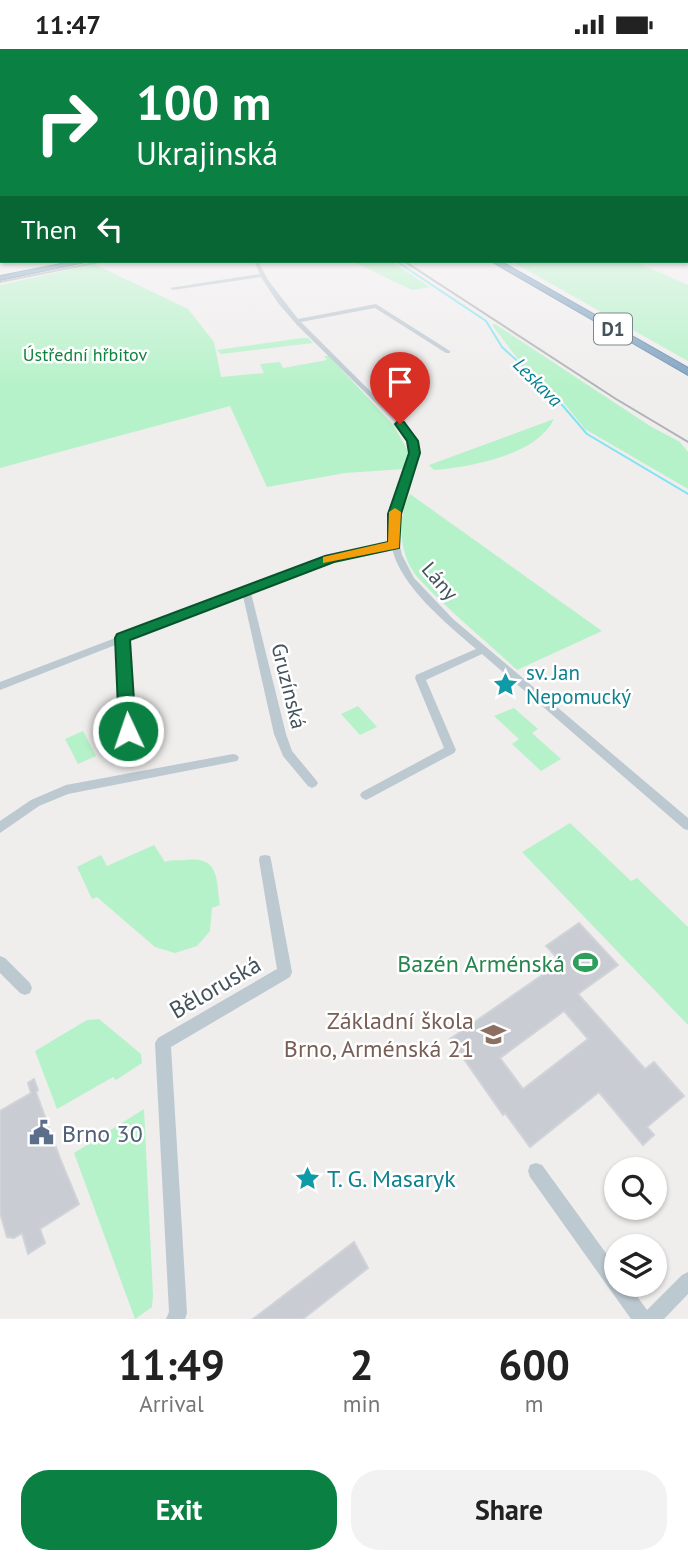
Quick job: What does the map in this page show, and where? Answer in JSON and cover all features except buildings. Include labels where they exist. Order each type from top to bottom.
[{"type":"highway","points":[[0,275],[34,267]]},
{"type":"highway","points":[[0,275],[48,267]]},
{"type":"highway","name":"D1","points":[[506,267],[688,372]]},
{"type":"highway","name":"D1","points":[[515,267],[688,366]]},
{"type":"street","name":"Lány","points":[[259,267],[286,308],[400,424],[413,441],[412,465],[394,519],[395,545],[403,566],[420,591],[688,825]]},
{"type":"street","points":[[173,288],[262,275]]},
{"type":"street","points":[[298,321],[376,306],[448,352]]},
{"type":"street","points":[[0,686],[330,559],[395,545]]},
{"type":"street","name":"Gruzínská","points":[[246,591],[280,734],[287,753],[312,783]]},
{"type":"street","points":[[123,638],[128,731]]},
{"type":"street","points":[[366,795],[450,750],[421,678],[484,649]]},
{"type":"street","points":[[0,828],[35,803],[66,790],[233,758]]},
{"type":"street","name":"Běloruská","points":[[175,1319],[178,1313],[163,1044],[285,972],[265,860]]},
{"type":"street","points":[[0,963],[25,988]]},
{"type":"street","points":[[536,1171],[604,1265]]},
{"type":"street","points":[[651,1319],[688,1281]]},
{"type":"street","points":[[627,1297],[642,1319]]},
{"type":"green space","name":"Ústřední hřbitov","points":[[79,267],[101,267],[188,309],[214,342],[221,377],[264,373],[260,364],[280,362],[283,368],[327,360],[324,356],[329,356],[394,426],[410,455],[405,469],[345,473],[267,487],[230,406],[0,468],[0,285]]},
{"type":"green space","points":[[365,267],[400,267],[430,287],[412,290]]},
{"type":"green space","points":[[522,267],[647,267],[688,285],[688,361]]},
{"type":"green space","points":[[495,324],[650,426],[680,442],[688,452],[688,489],[585,429],[559,397],[518,359],[492,325]]},
{"type":"green space","points":[[308,338],[313,343],[221,354],[217,350]]},
{"type":"green space","points":[[554,419],[533,442],[502,457],[434,470],[429,465]]},
{"type":"green space","points":[[410,494],[602,631],[517,670],[442,603],[412,570],[404,549],[401,526]]},
{"type":"green space","points":[[358,706],[377,727],[360,735],[341,714]]},
{"type":"green space","points":[[514,708],[538,729],[532,733],[561,759],[541,771],[512,744],[519,739],[494,716]]},
{"type":"green space","points":[[83,731],[96,756],[78,764],[65,739]]},
{"type":"green space","points":[[570,823],[631,881],[637,878],[688,927],[688,1025],[522,852]]},
{"type":"green space","points":[[154,845],[165,862],[205,862],[211,866],[216,879],[220,905],[212,908],[210,931],[197,946],[175,953],[155,947],[97,897],[92,899],[77,867],[101,855],[107,866]]},
{"type":"green space","points":[[99,1019],[141,1054],[142,1063],[116,1080],[113,1077],[57,1109],[35,1051],[87,1020]]},
{"type":"green space","points":[[144,1109],[153,1295],[152,1307],[135,1319],[74,1153]]},
{"type":"waterway","name":"Leskava","points":[[405,267],[486,321],[502,347],[551,392],[587,434],[688,494]]},
{"type":"tram line","points":[[0,282],[73,267]]},
{"type":"railway","points":[[414,267],[616,399],[688,442]]},
{"type":"slow traffic","points":[[328,560],[395,545],[395,512]]},
{"type":"place","name":"sv. Jan Nepomucký","points":[[506,684]]},
{"type":"place","name":"Bazén Arménská","points":[[585,963]]},
{"type":"place","name":"Základní škola Brno, Arménská 21","points":[[494,1034]]},
{"type":"place","name":"Brno 30","points":[[42,1133]]},
{"type":"place","name":"T. G. Masaryk","points":[[307,1178]]},
{"type":"route","points":[[128,731],[123,638],[330,559],[395,545],[395,514],[415,453],[413,441],[400,424]]}]
